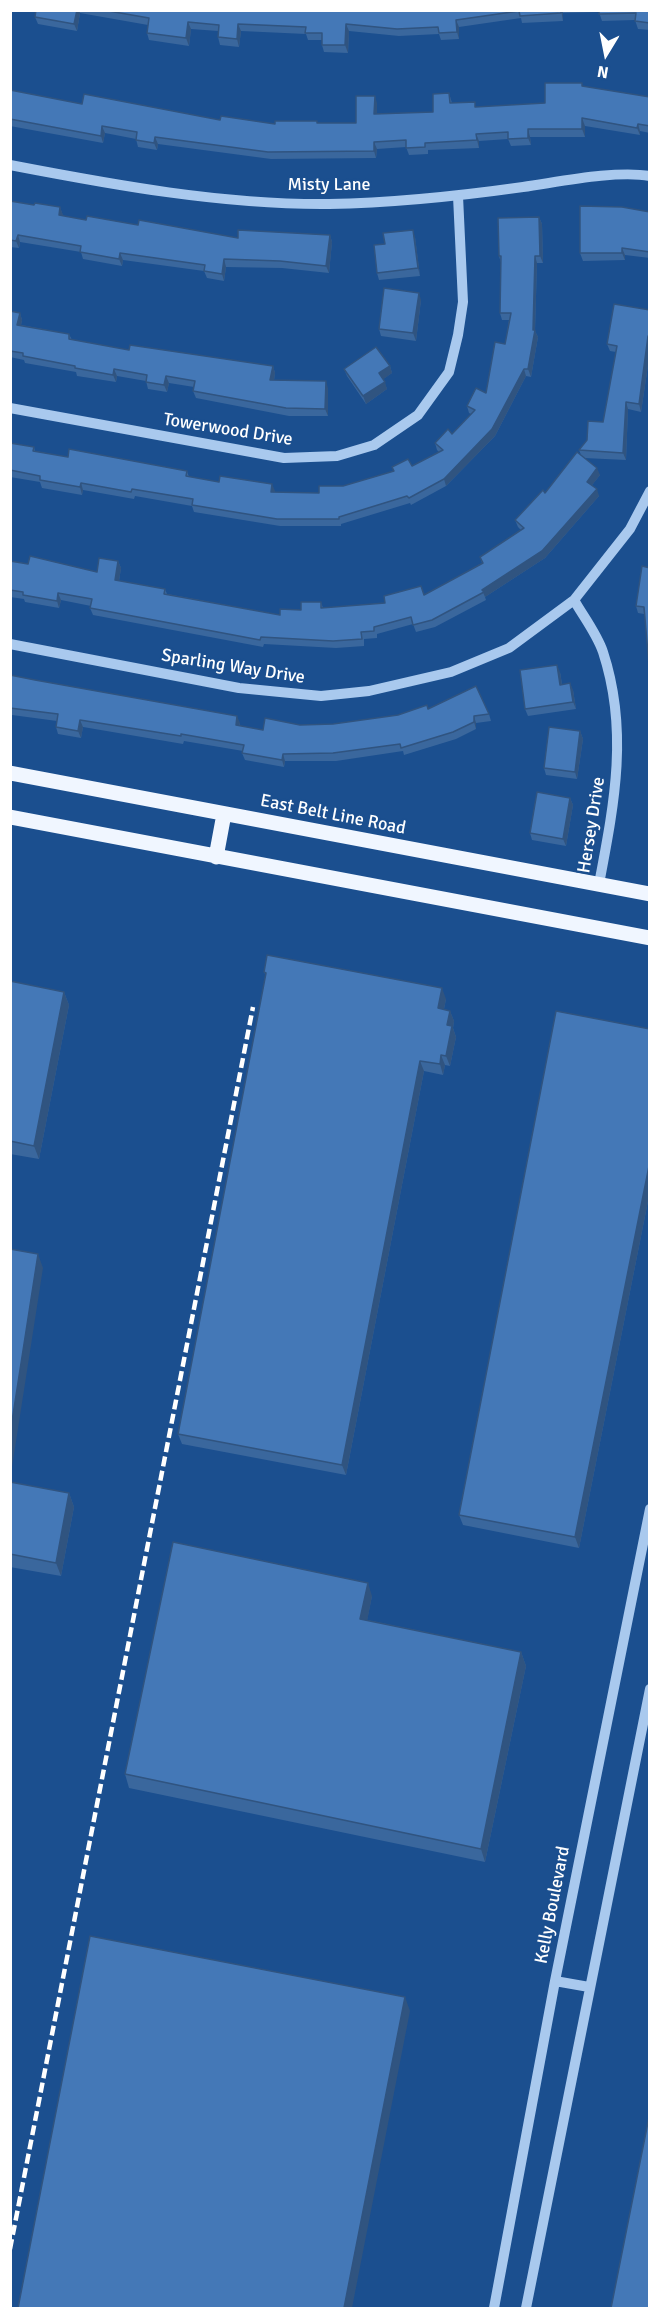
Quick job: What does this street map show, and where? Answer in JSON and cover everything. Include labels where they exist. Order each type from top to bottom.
[{"type":"main road","name":"East Belt Line Road","points":[[10,773],[650,894]]},
{"type":"main road","points":[[216,857],[224,814]]},
{"type":"main road","points":[[10,817],[650,938]]},
{"type":"street","name":"Misty Lane","points":[[10,165],[108,182],[244,200],[329,204],[458,196],[593,178],[650,176]]},
{"type":"street","name":"Towerwood Drive","points":[[10,408],[284,458],[337,456],[374,445],[418,415],[449,372],[463,302],[458,196]]},
{"type":"street","name":"Sparling Way Drive","points":[[10,644],[239,688],[321,696],[369,691],[451,672],[509,648],[574,600],[630,529],[650,491]]},
{"type":"street","name":"Hersey Drive","points":[[574,600],[603,650],[614,695],[619,743],[615,804],[599,884]]},
{"type":"street","name":"Kelly Boulevard","points":[[494,2308],[555,1981],[645,1556],[650,1509]]},
{"type":"street","points":[[526,2308],[650,1689]]},
{"type":"street","points":[[555,1981],[589,1988]]},
{"type":"building","points":[[36,10],[77,10],[74,24],[35,17]]},
{"type":"building","points":[[103,10],[561,10],[561,13],[520,16],[519,11],[456,20],[457,32],[439,33],[438,27],[397,29],[346,24],[345,45],[322,45],[322,33],[305,33],[306,27],[238,24],[237,39],[218,37],[219,25],[188,22],[186,38],[147,33],[149,18]]},
{"type":"building","points":[[599,10],[650,10],[650,23],[635,21],[636,13],[599,14]]},
{"type":"building","points":[[545,83],[582,83],[582,86],[650,97],[650,126],[638,124],[637,128],[582,118],[582,129],[528,129],[528,138],[508,139],[508,132],[476,134],[477,140],[425,143],[425,147],[406,148],[406,140],[374,142],[374,151],[268,152],[155,137],[154,143],[136,140],[137,132],[102,126],[101,136],[10,119],[10,90],[82,104],[84,94],[220,120],[221,116],[275,124],[275,121],[356,123],[356,96],[375,96],[374,114],[433,112],[433,94],[449,93],[450,103],[475,102],[475,107],[545,103]]},
{"type":"building","points":[[10,201],[60,207],[59,215],[86,220],[87,216],[138,225],[139,220],[238,238],[238,230],[330,235],[326,266],[280,261],[224,259],[222,274],[204,271],[205,265],[120,253],[119,259],[80,252],[81,246],[18,235],[16,241],[10,240]]},
{"type":"building","points":[[580,206],[622,207],[650,212],[650,252],[622,248],[622,253],[580,253]]},
{"type":"building","points":[[539,217],[540,256],[535,256],[533,330],[535,330],[528,369],[524,369],[492,429],[444,479],[409,498],[407,496],[339,517],[339,519],[277,519],[192,505],[193,499],[132,489],[131,492],[81,483],[80,487],[40,480],[40,476],[10,470],[10,443],[34,447],[33,451],[68,457],[69,449],[187,471],[186,476],[219,482],[220,476],[272,484],[271,492],[319,493],[319,486],[343,486],[394,471],[392,467],[408,459],[412,466],[443,450],[435,443],[448,429],[452,434],[475,410],[467,406],[476,388],[486,393],[495,342],[505,344],[511,313],[500,313],[501,256],[499,256],[498,218]]},
{"type":"building","points":[[413,230],[418,268],[377,273],[374,245],[385,244],[383,233]]},
{"type":"building","points":[[384,288],[419,293],[413,333],[379,329]]},
{"type":"building","points":[[614,304],[650,310],[650,336],[648,336],[639,404],[626,402],[623,453],[579,450],[587,440],[588,421],[603,422],[617,346],[607,344]]},
{"type":"building","points":[[10,311],[20,313],[17,325],[69,334],[69,339],[129,350],[130,345],[273,366],[270,380],[326,381],[325,409],[286,408],[193,391],[195,381],[166,376],[164,385],[146,382],[147,375],[114,369],[113,375],[23,356],[23,353],[10,351]]},
{"type":"building","points":[[376,347],[390,366],[379,373],[385,382],[363,396],[344,369]]},
{"type":"building","points":[[577,452],[597,468],[587,482],[597,489],[542,551],[482,590],[484,592],[432,620],[413,625],[411,617],[374,627],[374,631],[361,632],[362,639],[333,641],[261,637],[260,640],[90,608],[92,599],[58,593],[57,601],[23,595],[23,592],[10,590],[10,561],[28,564],[30,556],[97,572],[99,558],[118,561],[115,580],[165,589],[164,594],[280,615],[280,609],[301,610],[301,602],[321,602],[321,608],[385,603],[384,596],[421,586],[424,595],[483,563],[480,557],[524,528],[515,520],[543,490],[545,493]]},
{"type":"building","points":[[642,566],[650,568],[650,677],[644,607],[636,606]]},
{"type":"building","points":[[557,665],[560,685],[570,683],[573,702],[525,709],[520,670]]},
{"type":"building","points":[[10,675],[237,716],[236,725],[263,730],[265,718],[300,725],[333,724],[398,715],[427,705],[428,709],[476,686],[489,714],[474,716],[474,722],[453,732],[401,748],[400,744],[333,753],[283,754],[282,760],[242,753],[244,745],[181,734],[181,736],[80,720],[78,731],[56,727],[58,714],[10,708]]},
{"type":"building","points":[[549,727],[580,731],[575,772],[544,768]]},
{"type":"building","points":[[537,792],[570,798],[563,839],[530,833]]},
{"type":"building","points":[[267,955],[442,988],[438,1008],[450,1011],[447,1025],[452,1026],[446,1056],[441,1055],[440,1064],[420,1061],[342,1465],[178,1434],[266,973],[264,972]]},
{"type":"building","points":[[10,981],[64,992],[34,1146],[10,1141]]},
{"type":"building","points":[[556,1011],[650,1029],[650,1161],[575,1537],[459,1515]]},
{"type":"building","points":[[10,1249],[38,1254],[10,1434]]},
{"type":"building","points":[[10,1482],[69,1493],[56,1563],[10,1554]]},
{"type":"building","points":[[173,1542],[368,1583],[360,1619],[521,1652],[481,1849],[125,1774]]},
{"type":"building","points":[[90,1936],[405,1997],[344,2308],[18,2308]]},
{"type":"building","points":[[650,2112],[650,2308],[611,2308]]},
{"type":"railway","points":[[10,2249],[253,1007]]}]
